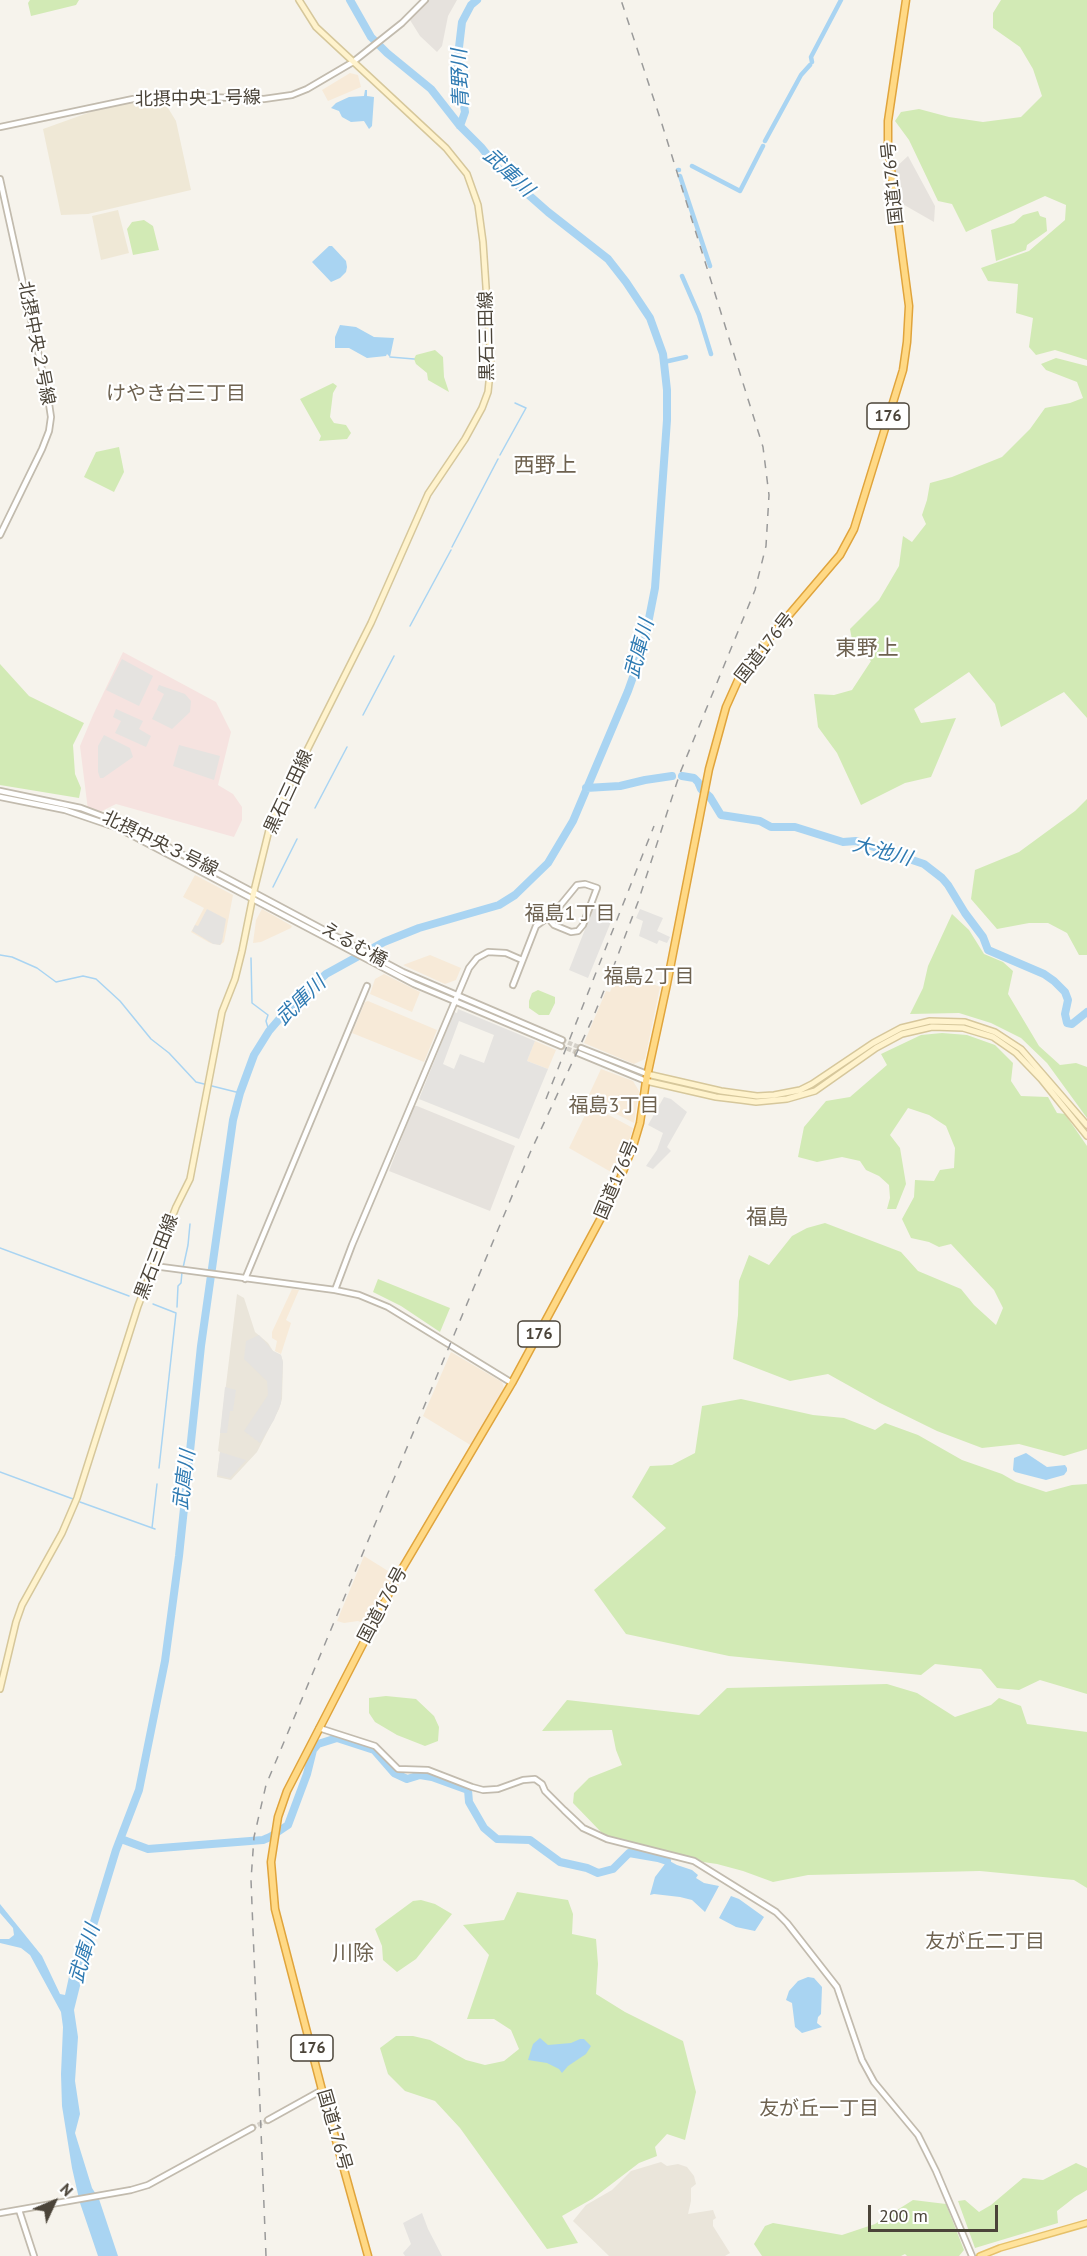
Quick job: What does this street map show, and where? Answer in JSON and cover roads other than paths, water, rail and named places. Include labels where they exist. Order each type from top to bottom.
[{"type":"highway","name":"国道176号","points":[[368,2256],[275,1909],[271,1862],[274,1835],[287,1791],[399,1574],[512,1383],[615,1192],[638,1130],[717,733],[739,678],[749,662],[840,555],[854,529],[903,370],[907,342],[909,306],[889,162],[887,131],[906,0]]},
{"type":"main road","name":"黒石三田線","points":[[0,1689],[22,1605],[62,1533],[77,1498],[132,1325],[176,1207],[190,1179],[222,1012],[242,951],[265,846],[278,808],[371,622],[428,494],[465,439],[488,392],[490,374],[483,242],[478,205],[467,174],[446,148],[356,60],[316,27],[299,0]]},
{"type":"main road","points":[[647,1078],[758,1096],[786,1093],[813,1084],[873,1043],[901,1028],[930,1021],[965,1022],[995,1032],[1021,1049],[1087,1125]]},
{"type":"main road","points":[[647,1078],[716,1097],[756,1102],[788,1099],[815,1091],[876,1048],[902,1035],[932,1027],[963,1028],[993,1037],[1017,1053],[1087,1136]]},
{"type":"main road","points":[[980,2256],[1087,2223]]},
{"type":"street","name":"北摂中央１号線","points":[[0,127],[133,99],[178,96],[280,98],[307,89],[356,60],[402,23],[425,0]]},
{"type":"street","name":"北摂中央２号線","points":[[0,179],[51,417],[49,431],[42,449],[0,535]]},
{"type":"street","name":"北摂中央３号線","points":[[0,791],[81,808],[113,819],[311,921]]},
{"type":"street","name":"北摂中央３号線","points":[[0,797],[66,810],[100,821],[307,926]]},
{"type":"street","points":[[513,985],[536,926],[564,903],[577,885],[585,884],[597,888],[583,925],[578,931],[571,932],[554,925],[548,918]]},
{"type":"street","name":"えるむ橋","points":[[311,921],[455,999]]},
{"type":"street","name":"えるむ橋","points":[[307,926],[391,971],[455,999]]},
{"type":"street","points":[[335,1290],[469,968],[482,954],[500,951],[522,960]]},
{"type":"street","points":[[245,1279],[367,986]]},
{"type":"street","points":[[455,999],[561,1043]]},
{"type":"street","points":[[579,1051],[647,1078]]},
{"type":"street","points":[[154,1266],[335,1290],[359,1296],[388,1307],[512,1383]]},
{"type":"street","points":[[319,1728],[375,1746],[398,1769],[428,1770],[483,1790],[498,1789],[524,1780],[536,1779],[545,1791],[583,1828],[606,1839],[694,1861],[776,1912],[788,1923],[837,1987],[862,2060],[874,2082],[918,2136],[936,2171],[972,2256]]},
{"type":"street","points":[[267,2120],[322,2090]]},
{"type":"street","points":[[0,2213],[131,2190],[159,2181],[252,2128]]},
{"type":"street","points":[[19,2210],[33,2256]]},
{"type":"water","points":[[367,90],[367,96],[374,97],[372,126],[369,129],[364,121],[351,122],[342,117],[339,111],[331,108],[349,97],[364,96]]},
{"type":"water","points":[[329,246],[332,246],[346,261],[347,267],[346,272],[340,278],[331,282],[312,262]]},
{"type":"water","points":[[340,325],[356,327],[374,337],[394,338],[390,357],[387,354],[367,358],[349,348],[335,348],[335,337]]},
{"type":"water","points":[[1026,1453],[1047,1467],[1065,1465],[1067,1471],[1064,1475],[1046,1480],[1015,1472],[1013,1470],[1014,1458]]},
{"type":"water","points":[[664,1858],[692,1870],[698,1875],[696,1878],[704,1883],[719,1886],[705,1912],[692,1900],[650,1895],[655,1877],[665,1864]]},
{"type":"water","points":[[731,1896],[764,1917],[755,1931],[736,1927],[719,1918]]},
{"type":"water","points":[[0,1904],[42,1956],[60,1994],[65,1995],[70,1972],[83,1974],[74,2010],[78,2037],[75,2081],[80,2114],[75,2133],[92,2188],[99,2199],[118,2256],[98,2256],[80,2203],[62,2106],[63,2027],[61,2012],[30,1955],[21,1948],[0,1943],[0,1939],[9,1939],[14,1935],[13,1928],[0,1913]]},
{"type":"water","points":[[808,1977],[814,1978],[822,1987],[821,2014],[817,2023],[822,2027],[802,2033],[795,2027],[792,2003],[786,2000],[789,1991],[798,1981]]},
{"type":"water","points":[[540,2038],[548,2045],[571,2043],[584,2039],[591,2046],[586,2054],[562,2073],[547,2063],[528,2060],[533,2044]]},
{"type":"waterway","name":"武庫川","points":[[76,1981],[116,1850],[139,1790],[165,1661],[179,1556],[201,1346],[233,1120],[254,1055],[269,1031],[287,1010],[326,974],[384,942],[419,928],[499,905],[515,895],[548,863],[573,821],[628,691],[643,649],[655,588],[667,420],[667,390],[663,354],[650,318],[608,259],[548,212],[497,167],[431,89],[371,37],[350,0]]},
{"type":"waterway","name":"青野川","points":[[460,126],[465,112],[457,64],[462,22],[471,5],[477,0]]},
{"type":"waterway","points":[[812,62],[811,57],[841,0]]},
{"type":"waterway","points":[[765,141],[801,75],[810,65]]},
{"type":"waterway","points":[[692,166],[740,191],[763,146]]},
{"type":"waterway","points":[[680,176],[710,266]]},
{"type":"waterway","points":[[682,276],[699,315],[711,354]]},
{"type":"waterway","points":[[390,357],[414,359]]},
{"type":"waterway","points":[[664,362],[686,357]]},
{"type":"waterway","points":[[500,455],[526,408],[515,403]]},
{"type":"waterway","points":[[452,547],[498,459]]},
{"type":"waterway","points":[[410,626],[451,550]]},
{"type":"waterway","points":[[363,715],[394,656]]},
{"type":"waterway","points":[[315,808],[347,747]]},
{"type":"waterway","name":"大池川","points":[[586,788],[620,786],[672,776]]},
{"type":"waterway","name":"大池川","points":[[682,776],[694,778],[721,815],[760,821],[771,827],[795,827],[843,842],[856,841],[924,864],[948,885],[983,937],[988,950],[1044,974],[1065,992],[1068,1000],[1065,1014],[1067,1023],[1072,1024],[1087,1012]]},
{"type":"waterway","points":[[273,887],[297,839]]},
{"type":"waterway","points":[[0,955],[12,957],[37,968],[56,982],[83,976],[96,979],[120,1001],[151,1039],[169,1053],[196,1082],[240,1093]]},
{"type":"waterway","points":[[251,958],[252,1003],[268,1015],[266,1021],[269,1031]]},
{"type":"waterway","points":[[183,1268],[190,1224]]},
{"type":"waterway","points":[[0,1248],[129,1296]]},
{"type":"waterway","points":[[177,1307],[178,1286],[181,1283],[182,1272]]},
{"type":"waterway","points":[[153,1304],[176,1313],[159,1468]]},
{"type":"waterway","points":[[0,1472],[73,1499]]},
{"type":"waterway","points":[[152,1528],[157,1484]]},
{"type":"waterway","points":[[80,1502],[155,1529]]},
{"type":"waterway","points":[[121,1839],[148,1849],[263,1840],[270,1837],[288,1825],[307,1774],[313,1750],[318,1744],[337,1738],[374,1750],[394,1773],[407,1779],[420,1775],[432,1777],[468,1790],[469,1802],[484,1828],[497,1839],[530,1840],[560,1862],[598,1873],[613,1869],[629,1853],[667,1861]]},
{"type":"tunnel","points":[[562,1040],[581,1048]]},
{"type":"tunnel","points":[[561,1046],[578,1053]]},
{"type":"tunnel","points":[[252,2128],[268,2120]]},
{"type":"railway","points":[[266,2256],[251,1880],[254,1837],[266,1785],[530,1153],[610,976],[638,902],[680,773],[755,590],[766,546],[769,495],[763,447],[621,0]]},
{"type":"railway","points":[[546,1099],[654,826]]},
{"type":"district","name":"けやき台三丁目","points":[[176,394]]},
{"type":"district","name":"西野上","points":[[545,466]]},
{"type":"district","name":"東野上","points":[[867,649]]},
{"type":"district","name":"福島1丁目","points":[[570,914]]},
{"type":"district","name":"福島2丁目","points":[[649,977]]},
{"type":"district","name":"福島3丁目","points":[[614,1106]]},
{"type":"district","name":"福島","points":[[767,1218]]},
{"type":"district","name":"友が丘二丁目","points":[[985,1942]]},
{"type":"district","name":"川除","points":[[353,1954]]},
{"type":"district","name":"友が丘一丁目","points":[[819,2109]]}]
